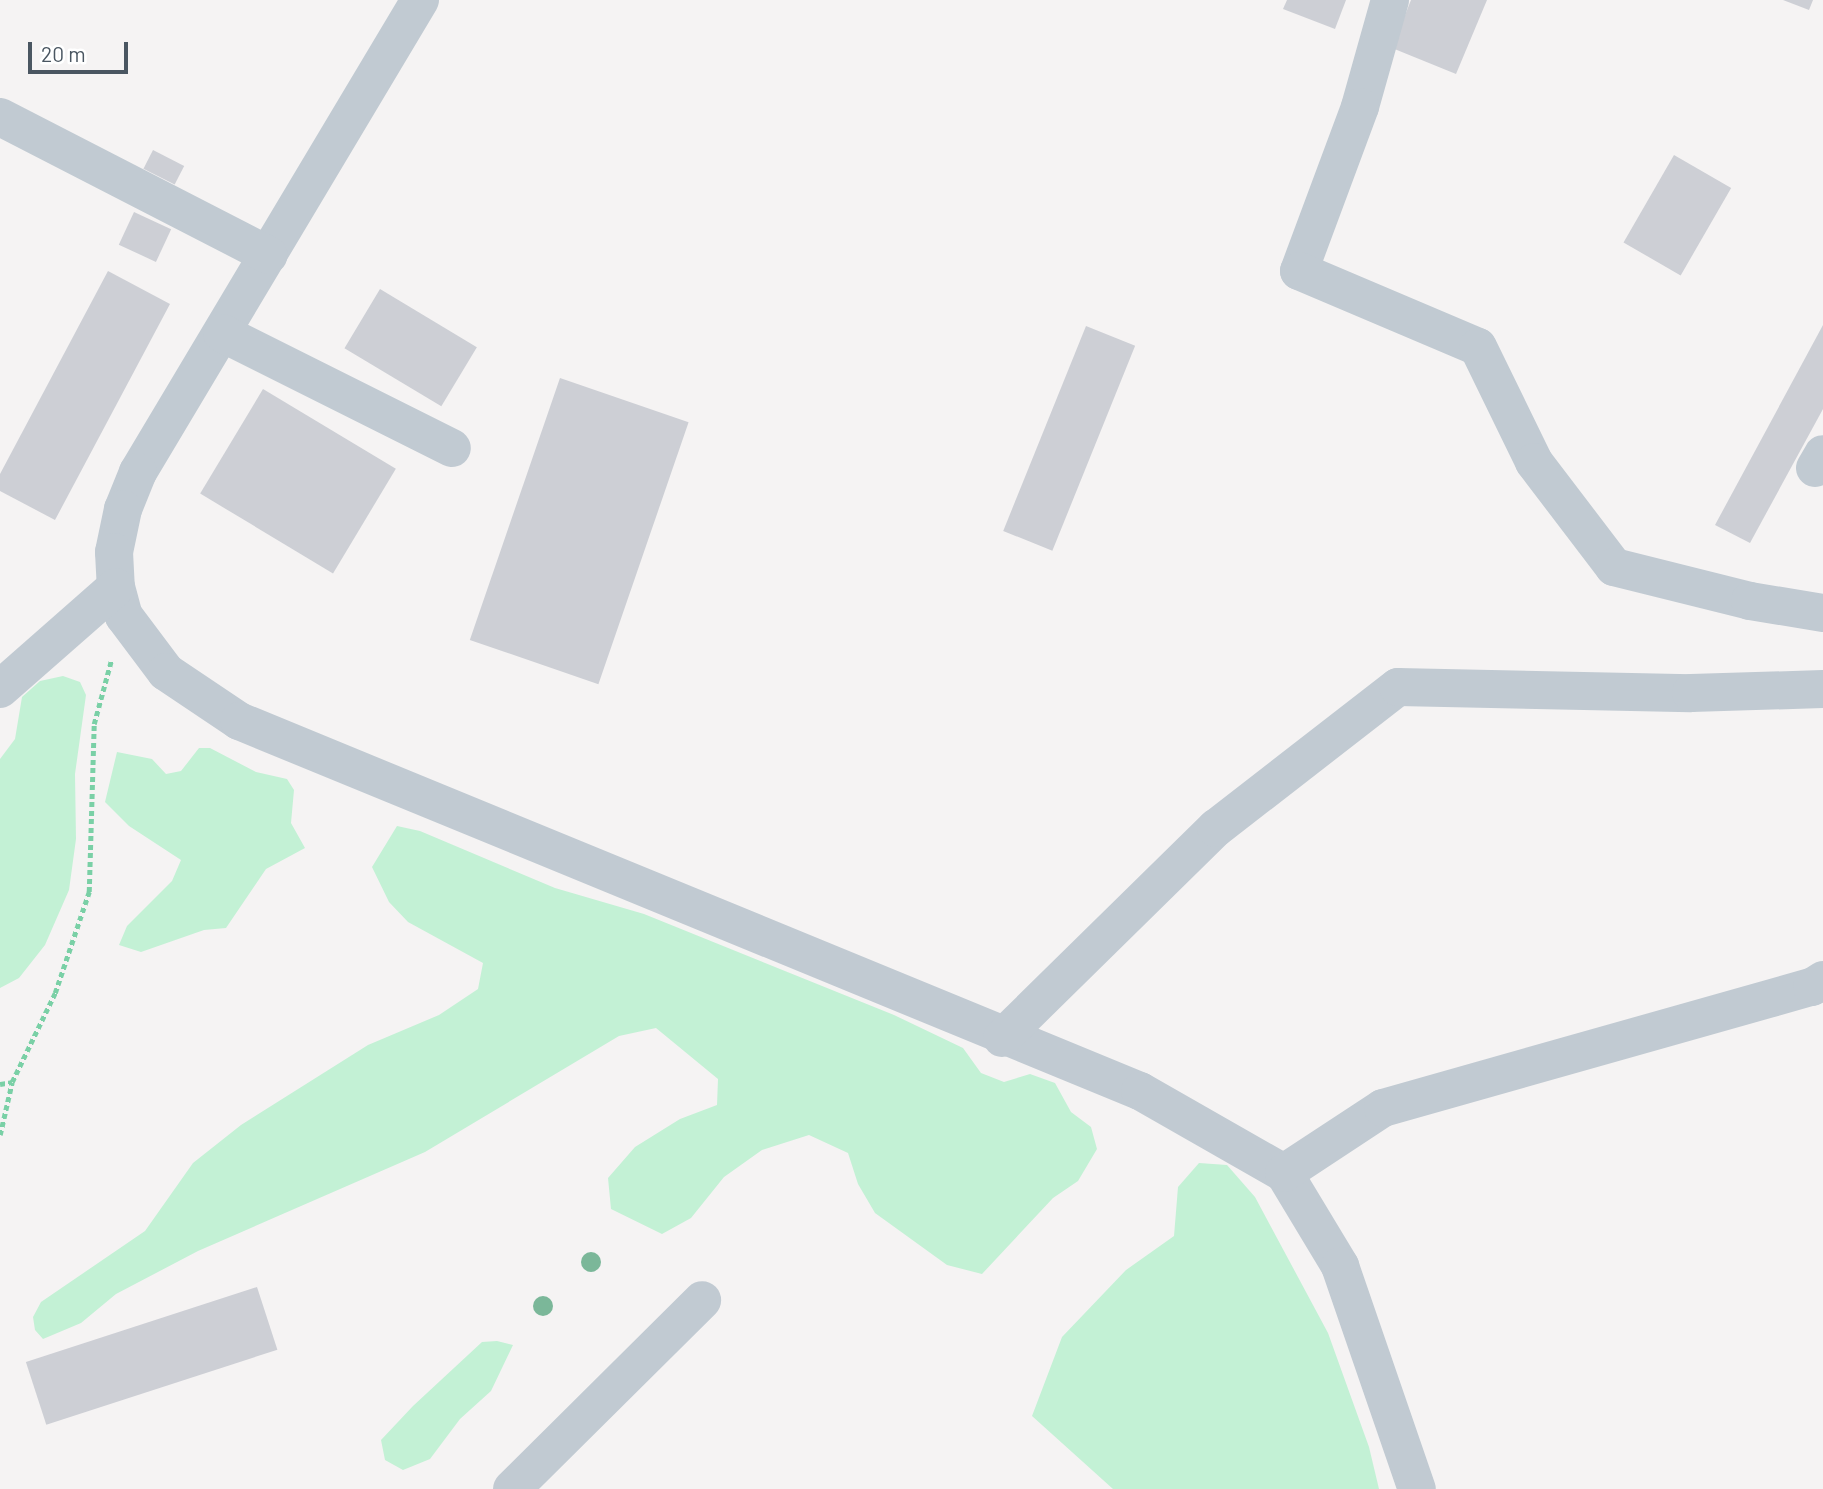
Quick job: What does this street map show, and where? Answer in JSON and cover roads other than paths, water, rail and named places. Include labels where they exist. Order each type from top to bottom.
[{"type":"street","points":[[420,0],[138,472],[116,541],[120,601],[166,672],[239,721],[1002,1038],[1140,1091],[1284,1174],[1340,1266],[1417,1489]]},
{"type":"street","points":[[1390,0],[1360,107],[1299,271],[1478,347],[1534,462],[1614,567],[1751,601],[1823,612]]},
{"type":"street","points":[[0,117],[269,255]]},
{"type":"street","points":[[222,333],[452,448]]},
{"type":"street","points":[[0,689],[120,601]]},
{"type":"street","points":[[1002,1038],[1216,828],[1398,687],[1691,693],[1823,689]]},
{"type":"street","points":[[1284,1174],[1383,1108],[1812,988],[1823,980]]},
{"type":"street","points":[[512,1489],[702,1300]]}]
